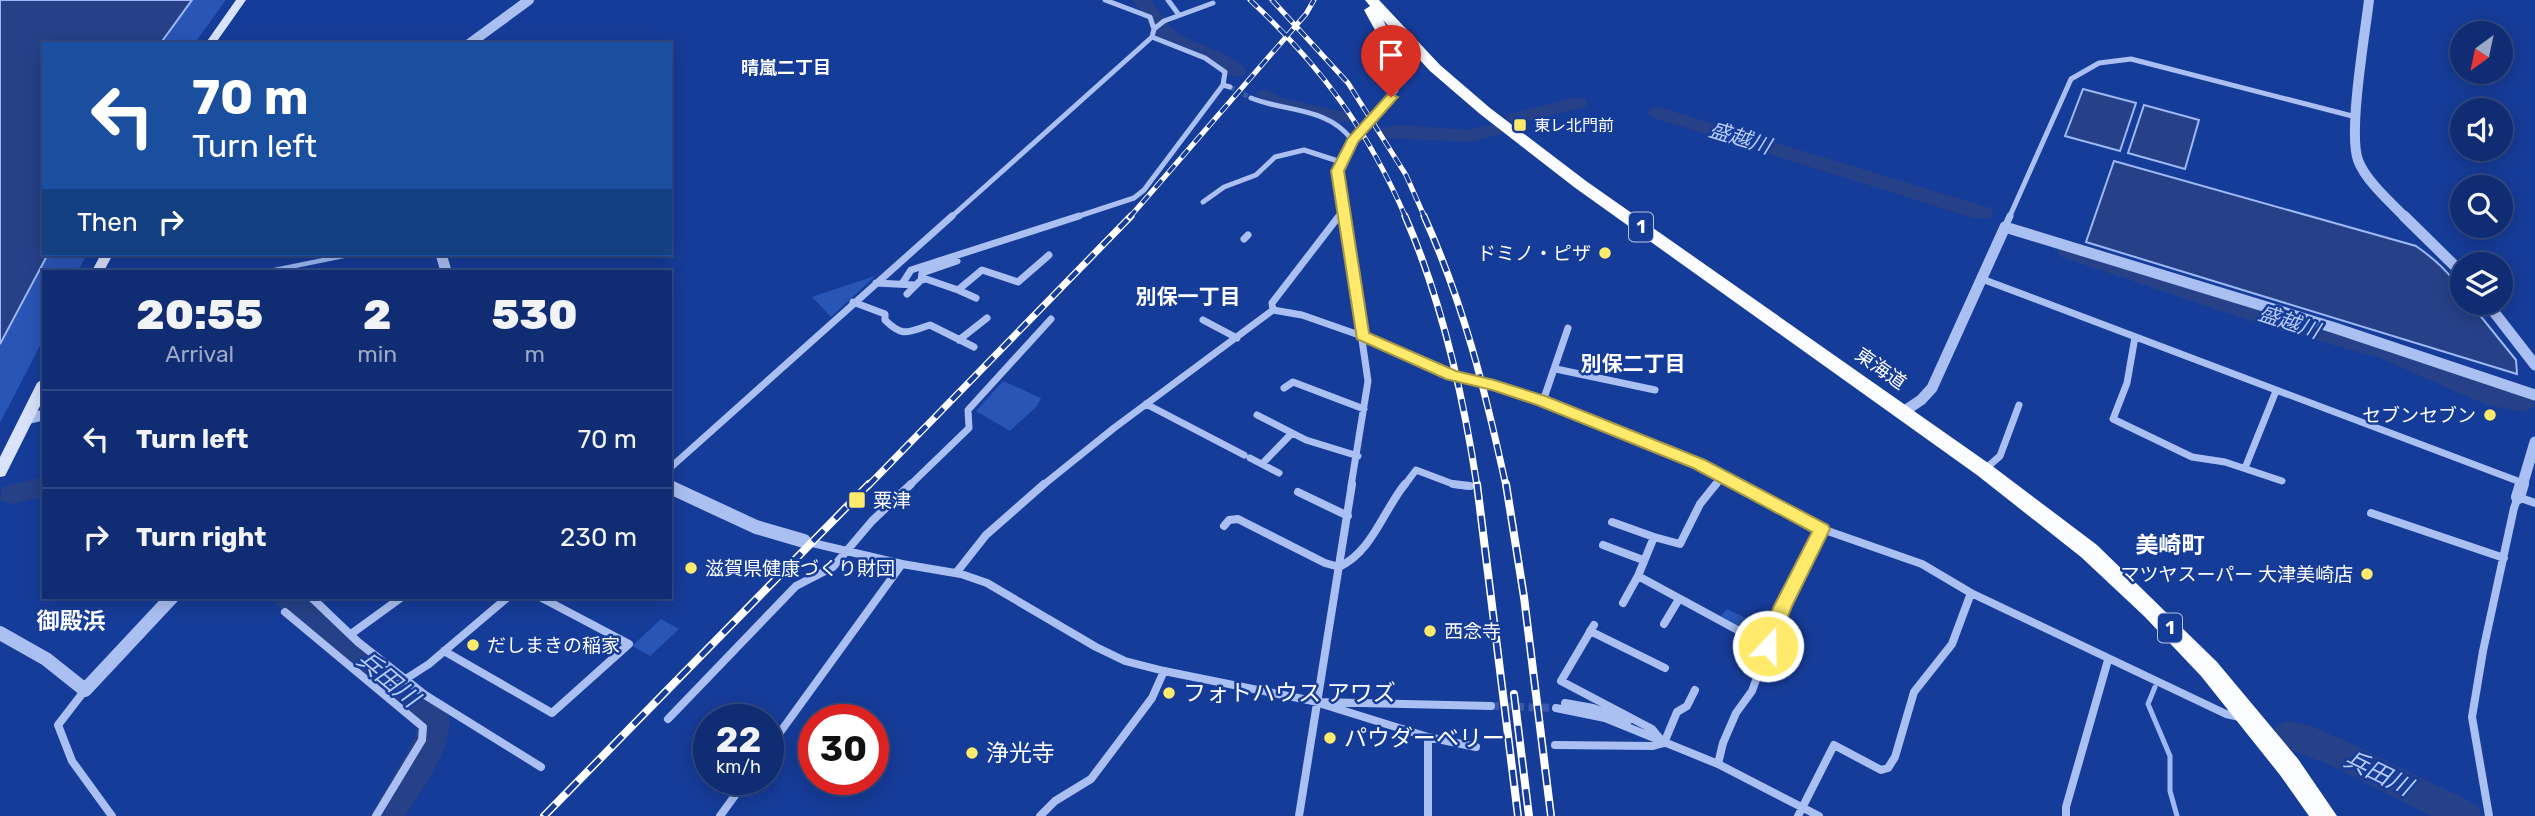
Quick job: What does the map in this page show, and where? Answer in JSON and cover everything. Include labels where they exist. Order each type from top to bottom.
[{"type":"highway","name":"東海道","points":[[1370,0],[1446,78],[1485,111],[1580,184],[1984,470],[2046,516],[2117,576],[2209,669],[2251,719],[2324,816]]},
{"type":"highway","points":[[1370,0],[1371,13],[1392,49]]},
{"type":"highway","points":[[1392,49],[1394,25]]},
{"type":"highway","points":[[1392,49],[1400,43],[1412,44]]},
{"type":"main road","points":[[211,42],[241,0]]},
{"type":"main road","points":[[0,472],[42,387]]},
{"type":"street","points":[[472,42],[529,0]]},
{"type":"street","points":[[1105,0],[1150,17],[1155,29]]},
{"type":"street","points":[[1168,0],[1179,15]]},
{"type":"street","points":[[2369,0],[2354,144],[2361,167],[2382,194],[2450,261]]},
{"type":"street","points":[[672,466],[1152,37],[1155,29],[1162,23],[1213,4]]},
{"type":"street","points":[[902,284],[915,269],[1134,198],[1144,190],[1226,86],[1225,72],[1216,64],[1152,37]]},
{"type":"street","points":[[1299,816],[1368,381],[1337,171],[1352,140],[1396,90],[1400,73],[1392,49]]},
{"type":"street","points":[[1903,412],[1921,400],[1932,388],[2071,79],[2088,67],[2100,62],[2131,59],[2356,117]]},
{"type":"street","points":[[1251,98],[1269,107],[1330,120],[1340,125],[1352,140]]},
{"type":"street","points":[[1203,202],[1224,187],[1256,174],[1275,157],[1304,149],[1341,162]]},
{"type":"street","points":[[1273,310],[1272,303],[1343,210]]},
{"type":"street","points":[[2005,227],[2359,336],[2535,395]]},
{"type":"street","points":[[958,290],[982,270],[1018,282],[1049,255]]},
{"type":"street","points":[[907,294],[922,273],[957,261]]},
{"type":"street","points":[[898,263],[915,269]]},
{"type":"street","points":[[876,283],[902,284],[926,279],[976,298]]},
{"type":"street","points":[[1982,279],[2524,484]]},
{"type":"street","points":[[853,302],[885,314],[885,320],[897,332],[904,333],[930,325],[974,347]]},
{"type":"street","points":[[956,573],[963,560],[1005,518],[1063,467],[1273,310],[1302,315],[1362,336],[1452,375],[1542,401],[1699,464],[1822,529],[1922,564],[1971,593],[2108,660],[2226,714],[2251,719]]},
{"type":"street","points":[[2496,315],[2535,365]]},
{"type":"street","points":[[959,340],[987,318]]},
{"type":"street","points":[[668,719],[796,586],[829,571],[872,521],[970,428],[968,410],[1052,319]]},
{"type":"street","points":[[1203,320],[1237,338]]},
{"type":"street","points":[[1542,401],[1556,369],[1568,328]]},
{"type":"street","points":[[2109,427],[2127,383],[2135,337]]},
{"type":"street","points":[[1556,369],[1655,390]]},
{"type":"street","points":[[1284,388],[1293,382],[1364,409]]},
{"type":"street","points":[[2245,468],[2276,391]]},
{"type":"street","points":[[1146,404],[1279,473]]},
{"type":"street","points":[[1984,470],[2000,456],[2019,405]]},
{"type":"street","points":[[26,419],[42,415]]},
{"type":"street","points":[[1257,415],[1338,452],[1358,456]]},
{"type":"street","points":[[2113,419],[2192,457],[2224,461],[2283,481]]},
{"type":"street","points":[[1262,464],[1292,433]]},
{"type":"street","points":[[2489,816],[2472,717],[2483,651],[2504,558],[2518,497],[2535,442]]},
{"type":"street","points":[[1223,526],[1229,520],[1238,519],[1325,563],[1339,567],[1352,561],[1370,540],[1396,495],[1416,470],[1453,484],[1470,486]]},
{"type":"street","points":[[1612,522],[1680,544],[1700,504],[1722,477]]},
{"type":"street","points":[[672,488],[756,527],[902,564],[956,573],[993,585],[1125,661],[1318,702],[1491,706]]},
{"type":"street","points":[[1298,492],[1348,516]]},
{"type":"street","points":[[2518,497],[2535,503]]},
{"type":"street","points":[[2371,513],[2504,558]]},
{"type":"street","points":[[1718,764],[1723,743],[1736,713],[1752,691],[1783,606],[1822,529]]},
{"type":"street","points":[[1623,603],[1654,537]]},
{"type":"street","points":[[1603,545],[1643,560]]},
{"type":"street","points":[[784,728],[902,564]]},
{"type":"street","points":[[1638,576],[1768,646]]},
{"type":"street","points":[[1800,812],[1834,745],[1881,770],[1888,768],[1895,757],[1914,692],[1952,644],[1971,593]]},
{"type":"street","points":[[1664,624],[1679,598]]},
{"type":"street","points":[[111,816],[65,749],[58,725],[85,690],[170,599]]},
{"type":"street","points":[[313,599],[402,680],[541,766]]},
{"type":"street","points":[[351,634],[400,599]]},
{"type":"street","points":[[387,691],[429,664],[506,599]]},
{"type":"street","points":[[444,651],[552,713],[629,644],[544,599]]},
{"type":"street","points":[[285,612],[387,691],[423,727],[422,740],[376,816]]},
{"type":"street","points":[[1664,743],[1652,729],[1561,681],[1592,628],[1665,668]]},
{"type":"street","points":[[0,633],[46,659],[85,690]]},
{"type":"street","points":[[2066,816],[2066,807],[2108,660]]},
{"type":"street","points":[[1040,816],[1055,800],[1091,779],[1152,698],[1164,671]]},
{"type":"street","points":[[1664,743],[1677,712],[1686,706],[1695,690]]},
{"type":"street","points":[[1318,702],[1344,713],[1428,737],[1476,747]]},
{"type":"street","points":[[1652,729],[1593,708],[1560,705],[1605,718],[1718,764],[1800,812],[1819,816]]},
{"type":"street","points":[[1428,737],[1428,816]]},
{"type":"street","points":[[1555,745],[1653,746],[1664,743]]},
{"type":"street","points":[[720,816],[735,795]]},
{"type":"shaded area","points":[[0,0],[192,0],[161,42],[42,42],[42,256],[47,256],[0,344]]},
{"type":"shaded area","points":[[192,0],[226,0],[195,42],[161,42]]},
{"type":"shaded area","points":[[2083,89],[2136,103],[2120,151],[2065,136]]},
{"type":"shaded area","points":[[2144,105],[2199,120],[2185,169],[2128,153]]},
{"type":"shaded area","points":[[2114,161],[2416,246],[2450,276],[2450,315],[2480,315],[2516,360],[2517,374],[2086,242]]},
{"type":"shaded area","points":[[47,256],[86,256],[79,270],[42,270],[42,342],[0,423],[0,344]]},
{"type":"shaded area","points":[[875,276],[831,317],[812,297]]},
{"type":"shaded area","points":[[1003,381],[1041,398],[1037,406],[1010,431],[976,411]]},
{"type":"shaded area","points":[[1727,609],[1769,629],[1759,637],[1721,616]]},
{"type":"shaded area","points":[[661,619],[679,629],[650,656],[632,646]]},
{"type":"waterway","name":"盛越川","points":[[1142,0],[1163,31],[1175,40],[1215,56],[1237,72]]},
{"type":"waterway","name":"盛越川","points":[[1265,95],[1275,103],[1341,117]]},
{"type":"waterway","name":"盛越川","points":[[1516,118],[1578,103]]},
{"type":"waterway","name":"盛越川","points":[[1658,113],[1982,213]]},
{"type":"waterway","name":"盛越川","points":[[1389,132],[1416,131],[1469,136],[1494,130]]},
{"type":"waterway","name":"盛越川","points":[[2069,252],[2284,323],[2389,352],[2419,363],[2483,394],[2524,403]]},
{"type":"waterway","points":[[275,270],[343,256]]},
{"type":"waterway","name":"兵田川","points":[[12,494],[42,487]]},
{"type":"waterway","name":"兵田川","points":[[290,599],[435,718],[430,743],[387,816]]},
{"type":"waterway","name":"兵田川","points":[[2155,687],[2148,704],[2170,756],[2170,791],[2177,816]]},
{"type":"waterway","name":"兵田川","points":[[2289,735],[2299,736],[2338,753],[2465,816]]},
{"type":"tunnel","points":[[1230,87],[1251,98]]},
{"type":"tunnel","points":[[1491,706],[1556,708]]},
{"type":"railway","points":[[1250,0],[1287,36]]},
{"type":"railway","points":[[1272,0],[1296,26]]},
{"type":"railway","points":[[1296,26],[1314,0]]},
{"type":"railway","points":[[1287,36],[1296,26]]},
{"type":"railway","points":[[1296,26],[1348,83],[1406,175],[1425,218]]},
{"type":"railway","points":[[1129,218],[1287,36]]},
{"type":"railway","points":[[1287,36],[1320,74],[1358,127],[1406,218]]},
{"type":"railway","points":[[868,486],[1131,216]]},
{"type":"railway","points":[[1405,216],[1430,281],[1450,348],[1477,486]]},
{"type":"railway","points":[[1424,216],[1462,315],[1506,486]]},
{"type":"railway","points":[[544,816],[869,484]]},
{"type":"railway","points":[[1477,484],[1518,816]]},
{"type":"railway","points":[[1506,484],[1524,597],[1551,816]]},
{"type":"railway","points":[[1514,694],[1529,816]]},
{"type":"place","name":"東レ北門前","points":[[1520,125]]},
{"type":"place","name":"ドミノ・ピザ","points":[[1605,253]]},
{"type":"place","name":"セブンセブン","points":[[2490,415]]},
{"type":"place","name":"粟津","points":[[857,500]]},
{"type":"place","name":"滋賀県健康づくり財団","points":[[691,568]]},
{"type":"place","name":"マツヤスーパー 大津美崎店","points":[[2367,574]]},
{"type":"place","name":"西念寺","points":[[1430,631]]},
{"type":"place","name":"だしまきの稲家","points":[[473,645]]},
{"type":"place","name":"フォトハウス アワズ","points":[[1169,693]]},
{"type":"place","name":"パウダーベリー","points":[[1330,738]]},
{"type":"place","name":"浄光寺","points":[[972,753]]},
{"type":"district","name":"晴嵐二丁目","points":[[786,68]]},
{"type":"district","name":"別保一丁目","points":[[1188,297]]},
{"type":"district","name":"別保二丁目","points":[[1633,364]]},
{"type":"district","name":"美崎町","points":[[2170,545]]},
{"type":"district","name":"御殿浜","points":[[71,621]]},
{"type":"route","points":[[1391,97],[1352,140],[1337,171],[1362,336],[1452,375],[1542,401],[1699,464],[1822,529],[1783,606],[1768,646]]}]
